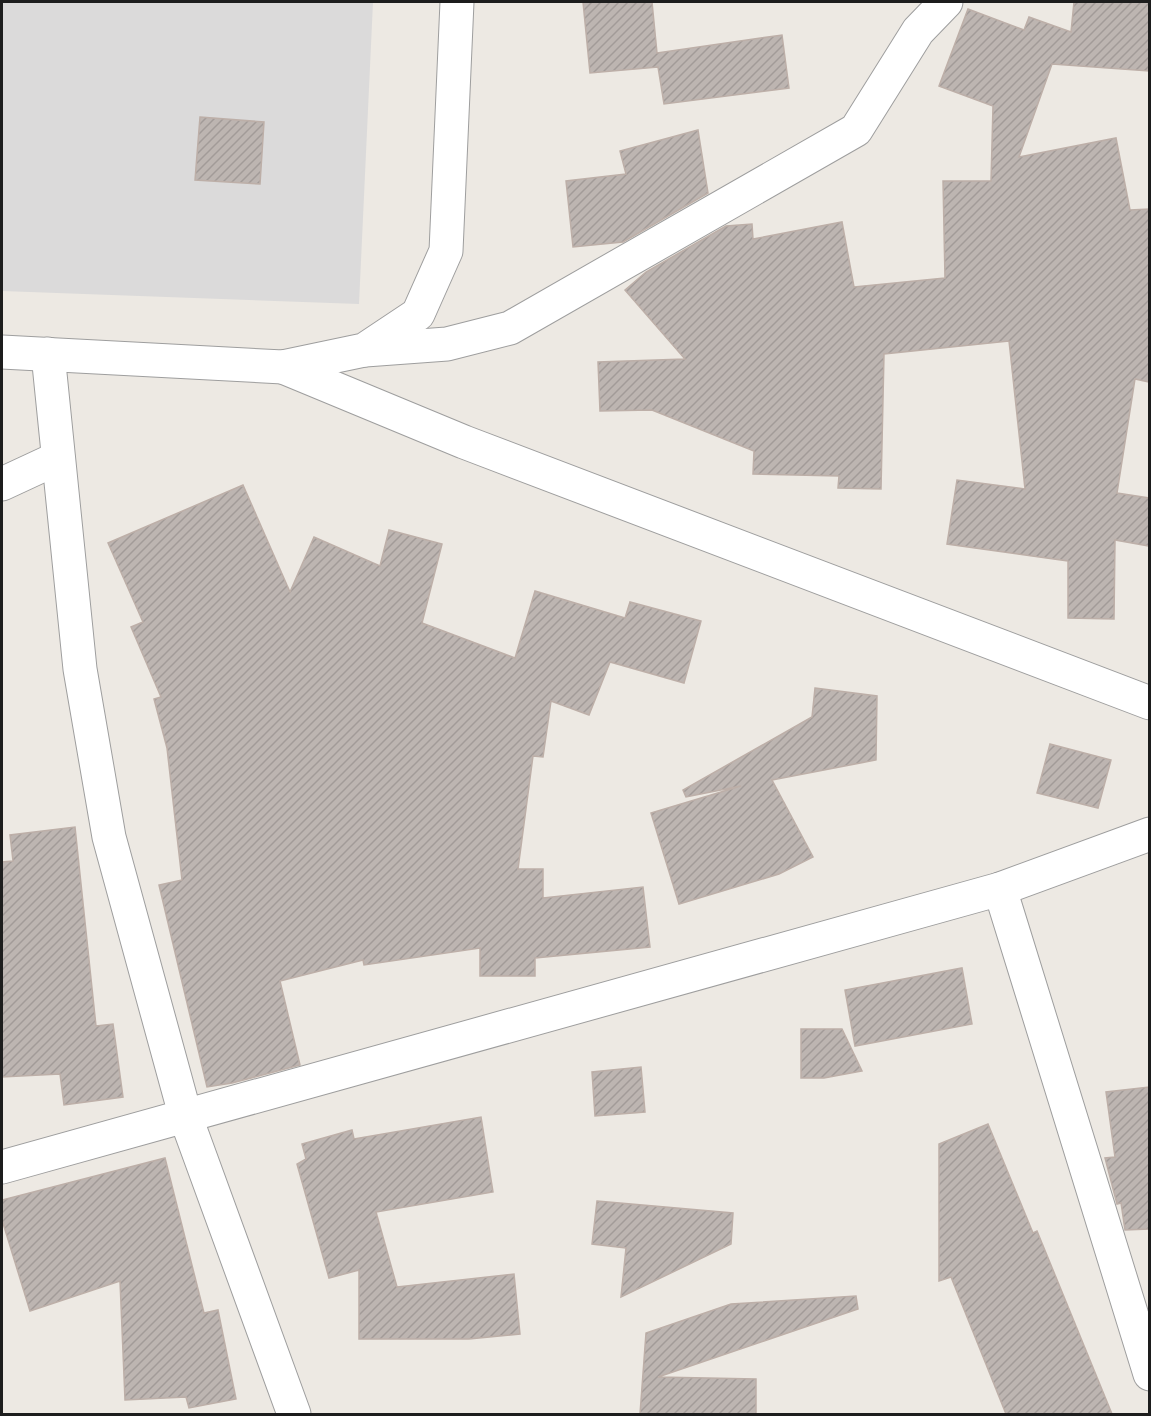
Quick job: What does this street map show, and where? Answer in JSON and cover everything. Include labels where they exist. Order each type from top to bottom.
[{"type":"street","points":[[364,350],[418,314],[446,251],[457,2]]},
{"type":"street","points":[[2,352],[283,367],[364,350],[447,344],[510,328],[856,130],[918,31],[946,2]]},
{"type":"street","points":[[48,354],[80,669],[109,837],[186,1118],[294,1414]]},
{"type":"street","points":[[283,367],[464,442],[1149,702]]},
{"type":"street","points":[[2,484],[58,458]]},
{"type":"street","points":[[2,1167],[186,1118],[1000,890],[1149,834]]},
{"type":"street","points":[[1000,890],[1149,1374]]},
{"type":"shaded area","points":[[2,2],[373,2],[359,304],[2,291]]},
{"type":"building","points":[[583,2],[652,2],[657,53],[782,35],[789,88],[664,104],[658,67],[590,73]]},
{"type":"building","points":[[1074,2],[1149,2],[1149,71],[1052,64],[1019,157],[1116,138],[1130,210],[1149,209],[1149,382],[1135,379],[1117,493],[1149,498],[1149,546],[1115,540],[1114,619],[1068,618],[1068,561],[947,544],[957,480],[1025,489],[1009,341],[884,354],[881,489],[838,488],[839,476],[753,474],[754,451],[652,410],[600,411],[598,362],[685,359],[625,290],[646,272],[726,226],[752,224],[753,239],[842,222],[854,287],[945,278],[943,181],[991,181],[993,106],[939,86],[968,9],[1024,30],[1029,17],[1071,32]]},
{"type":"building","points":[[200,117],[264,122],[260,184],[195,180]]},
{"type":"building","points":[[698,130],[708,193],[623,242],[573,247],[566,181],[626,174],[620,151]]},
{"type":"building","points":[[243,485],[290,592],[314,537],[380,566],[389,530],[442,544],[422,623],[515,658],[535,591],[625,618],[630,602],[701,621],[684,683],[610,662],[589,715],[551,701],[543,757],[533,756],[518,869],[543,869],[543,898],[643,887],[650,947],[535,958],[535,976],[480,976],[480,948],[364,965],[363,960],[280,981],[300,1065],[232,1083],[207,1087],[159,885],[182,880],[167,748],[154,699],[161,697],[131,627],[143,622],[108,543]]},
{"type":"building","points":[[815,688],[877,696],[876,760],[772,780],[813,857],[779,874],[679,904],[651,813],[741,786],[686,797],[683,790],[812,717]]},
{"type":"building","points":[[1050,744],[1111,760],[1098,808],[1037,793]]},
{"type":"building","points":[[75,827],[96,1026],[113,1024],[123,1097],[64,1105],[60,1074],[2,1077],[2,862],[13,861],[10,835]]},
{"type":"building","points":[[962,968],[972,1024],[855,1046],[845,990]]},
{"type":"building","points":[[801,1029],[842,1029],[862,1071],[824,1078],[801,1078]]},
{"type":"building","points":[[641,1067],[645,1112],[595,1116],[592,1072]]},
{"type":"building","points":[[1149,1087],[1149,1229],[1125,1230],[1121,1203],[1117,1204],[1105,1158],[1115,1157],[1106,1092]]},
{"type":"building","points":[[481,1117],[493,1192],[376,1212],[397,1287],[514,1274],[520,1334],[469,1339],[359,1339],[359,1270],[329,1278],[297,1164],[306,1159],[302,1144],[352,1130],[354,1139]]},
{"type":"building","points":[[988,1124],[1033,1233],[1037,1231],[1112,1414],[1006,1414],[951,1277],[939,1281],[939,1144]]},
{"type":"building","points":[[165,1158],[204,1313],[218,1310],[236,1399],[189,1408],[186,1397],[125,1400],[120,1281],[30,1311],[2,1220],[2,1200]]},
{"type":"building","points":[[597,1201],[733,1213],[731,1244],[621,1297],[626,1248],[592,1244]]},
{"type":"building","points":[[856,1296],[858,1309],[658,1377],[756,1379],[756,1414],[640,1414],[646,1333],[731,1304]]}]
